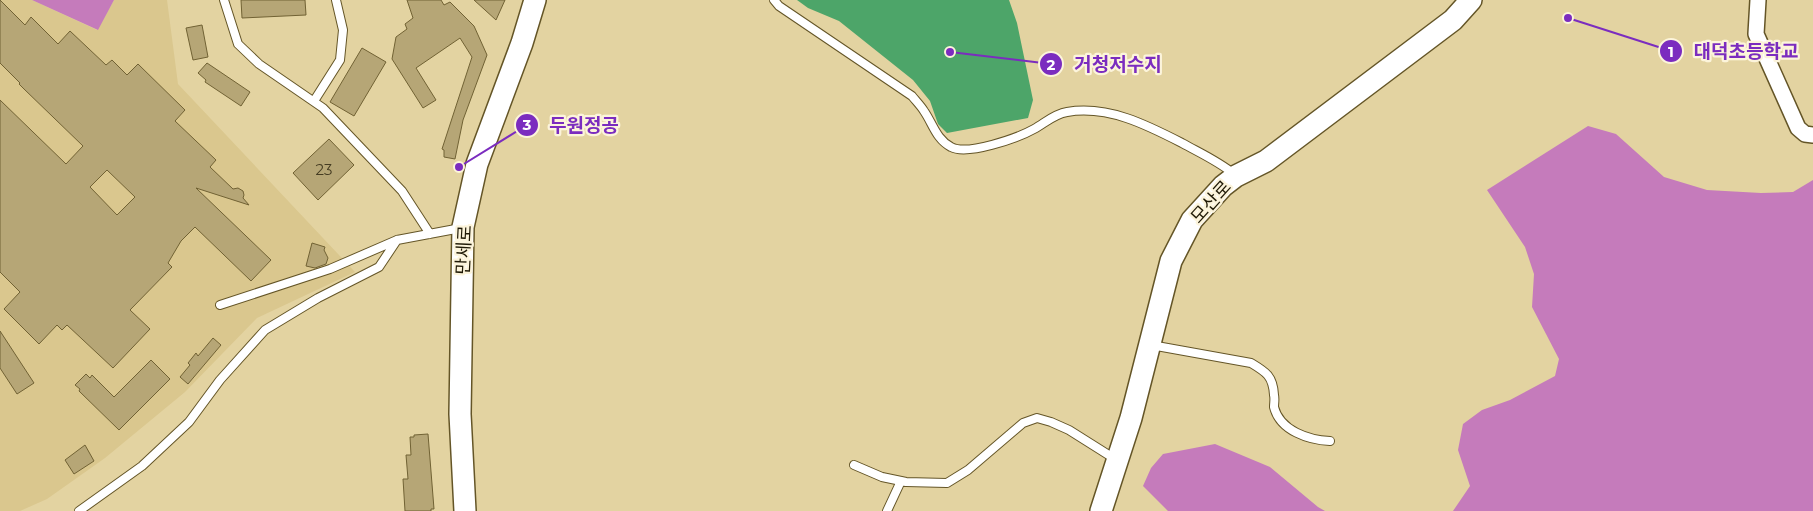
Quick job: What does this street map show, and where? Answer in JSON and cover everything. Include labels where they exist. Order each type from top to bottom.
[{"type":"street","name":"만세로","points":[[465,511],[460,414],[464,228],[477,164],[522,43],[535,0]]},
{"type":"street","name":"모산로","points":[[1101,511],[1131,418],[1171,261],[1192,220],[1223,186],[1236,176],[1266,161],[1453,20],[1472,0]]},
{"type":"street","points":[[1758,0],[1756,34],[1798,128],[1805,134],[1813,134]]},
{"type":"lane","points":[[224,0],[238,44],[259,64],[323,108],[402,192],[430,234]]},
{"type":"lane","points":[[314,101],[340,60],[343,30],[336,0]]},
{"type":"lane","points":[[774,0],[779,6],[912,96],[924,110],[940,138],[952,148],[972,149],[999,143],[1022,135],[1065,112],[1088,110],[1114,115],[1146,125],[1220,162],[1236,176]]},
{"type":"lane","points":[[220,305],[330,268],[397,240],[464,228]]},
{"type":"lane","points":[[79,511],[142,466],[189,422],[220,380],[265,330],[318,298],[379,267],[397,240]]},
{"type":"lane","points":[[1149,345],[1250,363],[1264,371],[1272,381],[1274,408],[1282,421],[1297,434],[1314,440],[1330,442]]},
{"type":"lane","points":[[854,465],[882,477],[901,481],[946,483],[968,470],[1023,423],[1037,418],[1069,430],[1117,460]]},
{"type":"lane","points":[[886,511],[901,481]]},
{"type":"shaded area","points":[[0,0],[32,0],[97,30],[114,0],[167,0],[178,84],[355,272],[257,318],[185,392],[105,458],[47,499],[20,511],[0,511]]},
{"type":"shaded area","points":[[32,0],[114,0],[98,30]]},
{"type":"shaded area","points":[[797,0],[1009,0],[1017,23],[1033,100],[1028,118],[947,133],[938,124],[930,101],[913,80],[839,21],[808,8]]},
{"type":"shaded area","points":[[1588,126],[1616,134],[1664,177],[1707,190],[1761,193],[1793,192],[1813,180],[1813,511],[1453,511],[1470,486],[1458,450],[1463,424],[1482,410],[1510,400],[1555,376],[1559,359],[1532,307],[1534,274],[1525,247],[1487,190]]},
{"type":"shaded area","points":[[1215,444],[1270,467],[1325,511],[1168,511],[1143,486],[1151,468],[1163,454]]},
{"type":"building","points":[[0,0],[25,25],[31,17],[58,44],[70,31],[106,65],[112,60],[127,75],[138,64],[185,110],[175,121],[216,160],[210,167],[233,189],[238,188],[243,191],[243,198],[249,205],[196,188],[271,260],[251,281],[195,227],[181,241],[168,263],[172,267],[130,310],[150,329],[113,368],[67,325],[62,330],[57,325],[39,344],[4,309],[20,292],[0,272],[0,100],[66,164],[83,146],[0,63]],"holes":[[[107,170],[135,197],[117,215],[90,187]]]},
{"type":"building","points":[[241,0],[305,0],[306,15],[242,18]]},
{"type":"building","points":[[407,0],[441,0],[444,5],[450,2],[474,26],[487,55],[463,120],[455,159],[444,157],[444,150],[442,149],[472,57],[460,38],[416,68],[436,100],[423,108],[392,59],[396,37],[407,29],[405,24],[413,18]]},
{"type":"building","points":[[474,0],[505,0],[496,20]]},
{"type":"building","points":[[202,25],[208,57],[193,60],[186,28]]},
{"type":"building","points":[[362,48],[386,62],[354,116],[330,102]]},
{"type":"building","points":[[207,63],[250,92],[241,106],[205,82],[206,80],[198,73]]},
{"type":"building","points":[[329,139],[354,165],[318,200],[293,173]]},
{"type":"building","points":[[312,243],[325,247],[324,250],[328,258],[326,264],[315,268],[306,266]]},
{"type":"building","points":[[0,331],[34,383],[17,394],[0,368]]},
{"type":"building","points":[[213,338],[221,345],[188,384],[180,377],[190,365],[188,363],[196,353],[198,356]]},
{"type":"building","points":[[151,360],[170,379],[119,430],[75,385],[86,374],[90,378],[92,375],[114,397]]},
{"type":"building","points":[[428,434],[434,509],[431,509],[431,511],[405,511],[403,479],[408,479],[406,455],[411,455],[410,437]]},
{"type":"building","points":[[85,445],[94,461],[74,474],[65,460]]},
{"type":"place","name":"대덕초등학교","points":[[1568,18]]},
{"type":"place","name":"거청저수지","points":[[950,52]]},
{"type":"place","name":"두원정공","points":[[459,167]]}]
